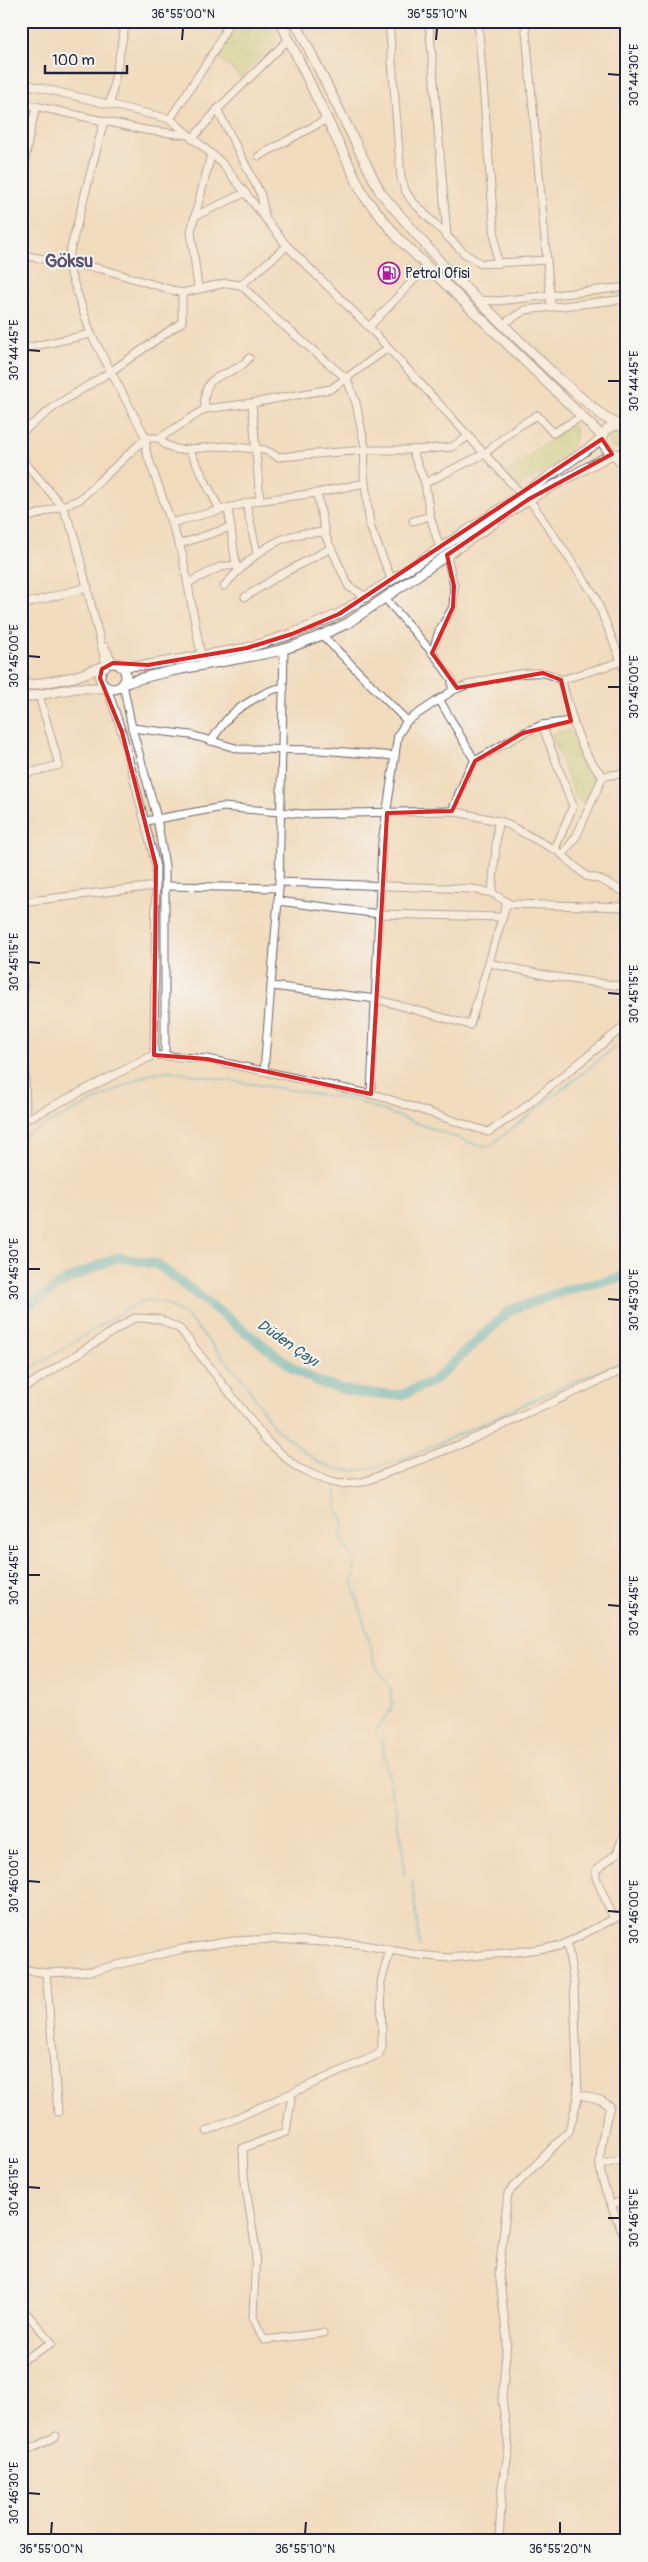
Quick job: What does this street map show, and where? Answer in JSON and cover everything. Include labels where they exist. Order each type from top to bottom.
[{"type":"main road","points":[[274,21],[287,37]]},
{"type":"main road","points":[[280,21],[364,196],[398,238],[603,438],[604,446],[627,469]]},
{"type":"main road","points":[[295,21],[380,192],[448,271],[558,378],[604,418],[624,426]]},
{"type":"main road","points":[[301,34],[302,21]]},
{"type":"main road","points":[[21,698],[76,688],[116,689],[122,684],[153,674],[284,648],[323,636],[348,623],[447,555],[603,438],[611,426],[624,426]]},
{"type":"main road","points":[[24,686],[74,677],[111,665],[148,664],[247,648],[292,634],[339,614],[440,548],[525,497],[613,454],[627,451]]},
{"type":"main road","points":[[111,665],[125,672],[122,684]]},
{"type":"main road","points":[[107,688],[100,678],[111,665]]},
{"type":"street","points":[[110,104],[126,21]]},
{"type":"street","points":[[170,119],[215,50],[230,21]]},
{"type":"street","points":[[389,21],[401,178],[406,192],[412,201],[464,253],[481,264],[546,260]]},
{"type":"street","points":[[429,21],[447,236]]},
{"type":"street","points":[[478,21],[497,264]]},
{"type":"street","points":[[525,21],[551,306]]},
{"type":"street","points":[[190,137],[287,37]]},
{"type":"street","points":[[21,83],[170,119],[211,155],[246,193],[287,246],[369,327],[525,497],[595,596],[624,660],[627,676]]},
{"type":"street","points":[[21,104],[190,137]]},
{"type":"street","points":[[21,184],[36,107]]},
{"type":"street","points":[[218,109],[261,195],[265,218]]},
{"type":"street","points":[[259,156],[328,119]]},
{"type":"street","points":[[104,121],[67,263],[91,334],[146,438],[146,451],[170,522],[180,544],[202,655]]},
{"type":"street","points":[[21,130],[29,136]]},
{"type":"street","points":[[198,288],[191,231],[211,155]]},
{"type":"street","points":[[195,216],[246,193]]},
{"type":"street","points":[[241,285],[287,246]]},
{"type":"street","points":[[21,255],[102,270],[182,293],[226,283],[241,285],[276,320],[347,379],[356,403],[365,450],[365,483],[370,526],[392,581]]},
{"type":"street","points":[[369,327],[427,266]]},
{"type":"street","points":[[479,300],[497,301],[627,287]]},
{"type":"street","points":[[21,433],[58,404],[110,372],[182,322],[182,293]]},
{"type":"street","points":[[503,324],[525,310],[627,299]]},
{"type":"street","points":[[21,350],[91,334]]},
{"type":"street","points":[[21,520],[79,500],[146,438],[160,438],[205,409],[331,389],[388,348]]},
{"type":"street","points":[[205,409],[206,388],[216,376],[246,363],[249,358]]},
{"type":"street","points":[[252,403],[254,449],[260,500]]},
{"type":"street","points":[[425,483],[484,454],[517,427],[537,415],[553,433],[581,417]]},
{"type":"street","points":[[160,438],[164,444],[178,450],[190,451],[225,446],[265,450],[278,457],[365,450],[412,450],[452,447],[469,436]]},
{"type":"street","points":[[412,450],[425,483],[430,516],[440,548]]},
{"type":"street","points":[[190,451],[220,510]]},
{"type":"street","points":[[21,458],[62,506],[74,534],[100,635],[111,665]]},
{"type":"street","points":[[170,522],[260,500],[317,493],[365,483]]},
{"type":"street","points":[[317,493],[325,532],[331,548],[350,587],[367,597]]},
{"type":"street","points":[[246,503],[257,553]]},
{"type":"street","points":[[228,508],[237,567]]},
{"type":"street","points":[[413,521],[430,516]]},
{"type":"street","points":[[180,544],[230,527]]},
{"type":"street","points":[[224,586],[237,567],[279,541],[306,533],[325,532]]},
{"type":"street","points":[[245,597],[280,575],[331,548]]},
{"type":"street","points":[[432,652],[439,631],[453,607],[454,586],[447,555]]},
{"type":"street","points":[[188,582],[220,567],[237,567]]},
{"type":"street","points":[[21,605],[88,587]]},
{"type":"street","points":[[385,598],[432,652],[452,680],[452,691]]},
{"type":"street","points":[[323,636],[407,721]]},
{"type":"street","points":[[264,1072],[279,885],[284,648]]},
{"type":"street","points":[[371,1094],[382,842],[398,735],[407,721],[439,699],[465,685],[544,673],[561,680],[624,660]]},
{"type":"street","points":[[21,663],[24,686]]},
{"type":"street","points":[[561,680],[571,720],[594,768],[604,776],[627,773]]},
{"type":"street","points":[[122,684],[157,818],[167,886],[165,1056]]},
{"type":"street","points":[[107,688],[146,821],[156,866],[154,1055]]},
{"type":"street","points":[[211,741],[231,715],[277,688],[284,688]]},
{"type":"street","points":[[21,775],[59,765],[39,695]]},
{"type":"street","points":[[439,699],[475,761]]},
{"type":"street","points":[[452,812],[468,771],[475,761],[523,733],[542,725],[571,720]]},
{"type":"street","points":[[542,725],[573,806],[555,849]]},
{"type":"street","points":[[132,728],[191,735],[239,749],[320,750],[395,756]]},
{"type":"street","points":[[563,856],[577,835],[604,776]]},
{"type":"street","points":[[146,821],[223,807],[282,812],[452,812],[498,821],[555,849],[586,876],[599,879],[627,893]]},
{"type":"street","points":[[492,893],[498,821]]},
{"type":"street","points":[[167,886],[279,885],[472,888],[492,893],[507,902],[627,907]]},
{"type":"street","points":[[156,886],[21,902],[24,1120],[154,1055],[207,1059],[371,1094],[488,1132],[520,1111],[627,1024]]},
{"type":"street","points":[[278,901],[380,914],[503,917]]},
{"type":"street","points":[[272,986],[376,999],[470,1026],[507,902]]},
{"type":"street","points":[[489,963],[549,976],[627,987]]},
{"type":"street","points":[[21,1390],[134,1318],[159,1319],[180,1329],[266,1440],[296,1467],[330,1482],[342,1484],[363,1482],[466,1442],[627,1368]]},
{"type":"street","points":[[614,1919],[596,1878],[596,1870],[617,1853],[627,1825]]},
{"type":"street","points":[[21,1969],[46,1974],[92,1971],[182,1949],[234,1941],[296,1939],[358,1944],[449,1958],[516,1952],[560,1946],[627,1912]]},
{"type":"street","points":[[499,2541],[501,2496],[509,2449],[502,2400],[508,2340],[499,2272],[508,2194],[569,2131],[577,2094],[574,1984],[567,1943]]},
{"type":"street","points":[[207,2131],[379,2054],[382,2047],[381,1982],[390,1950]]},
{"type":"street","points":[[46,1974],[58,2112]]},
{"type":"street","points":[[292,2094],[286,2132],[243,2148],[244,2176],[256,2250],[254,2317],[264,2340],[322,2333]]},
{"type":"street","points":[[577,2094],[601,2100],[610,2106],[604,2128],[600,2165],[616,2221],[627,2241]]},
{"type":"street","points":[[600,2165],[627,2158]]},
{"type":"street","points":[[611,2205],[627,2199]]},
{"type":"street","points":[[21,2307],[52,2343],[21,2361]]},
{"type":"street","points":[[21,2454],[56,2436]]},
{"type":"highlighted area","points":[[602,439],[612,454],[529,499],[447,555],[454,586],[453,607],[432,653],[457,688],[543,673],[561,680],[571,721],[523,733],[475,761],[452,811],[387,813],[371,1094],[207,1059],[154,1055],[156,866],[122,732],[100,678],[102,669],[113,663],[148,665],[247,648],[292,634],[339,614]]},
{"type":"green space","points":[[236,21],[264,21],[273,31],[277,41],[241,77],[216,55]]},
{"type":"green space","points":[[569,426],[575,427],[575,438],[565,456],[520,486],[515,486],[507,473]]},
{"type":"green space","points":[[614,431],[622,431],[627,436],[625,447],[614,449],[609,444],[609,436]]},
{"type":"green space","points":[[567,731],[573,733],[594,779],[592,790],[584,804],[575,797],[552,734]]},
{"type":"waterway","points":[[21,1137],[136,1080],[152,1073],[170,1071],[354,1100],[477,1145],[490,1146],[627,1038]]},
{"type":"waterway","name":"Düden Çayı","points":[[21,1311],[65,1281],[117,1257],[157,1264],[297,1371],[321,1383],[357,1393],[402,1395],[435,1380],[510,1310],[570,1289],[627,1276]]},
{"type":"waterway","points":[[21,1375],[125,1310],[145,1300],[162,1302],[185,1314],[243,1380],[274,1427],[318,1462],[337,1469],[354,1471],[378,1467],[416,1454],[564,1386],[627,1360]]},
{"type":"waterway","points":[[336,1491],[337,1510],[344,1522],[341,1537],[355,1562],[353,1583],[377,1669],[390,1687],[392,1708],[375,1731]]},
{"type":"waterway","points":[[381,1739],[403,1845],[404,1876]]},
{"type":"waterway","points":[[412,1881],[420,1947]]},
{"type":"place","name":"Petrol Ofisi","points":[[389,273]]},
{"type":"district","name":"Göksu","points":[[69,260]]}]
